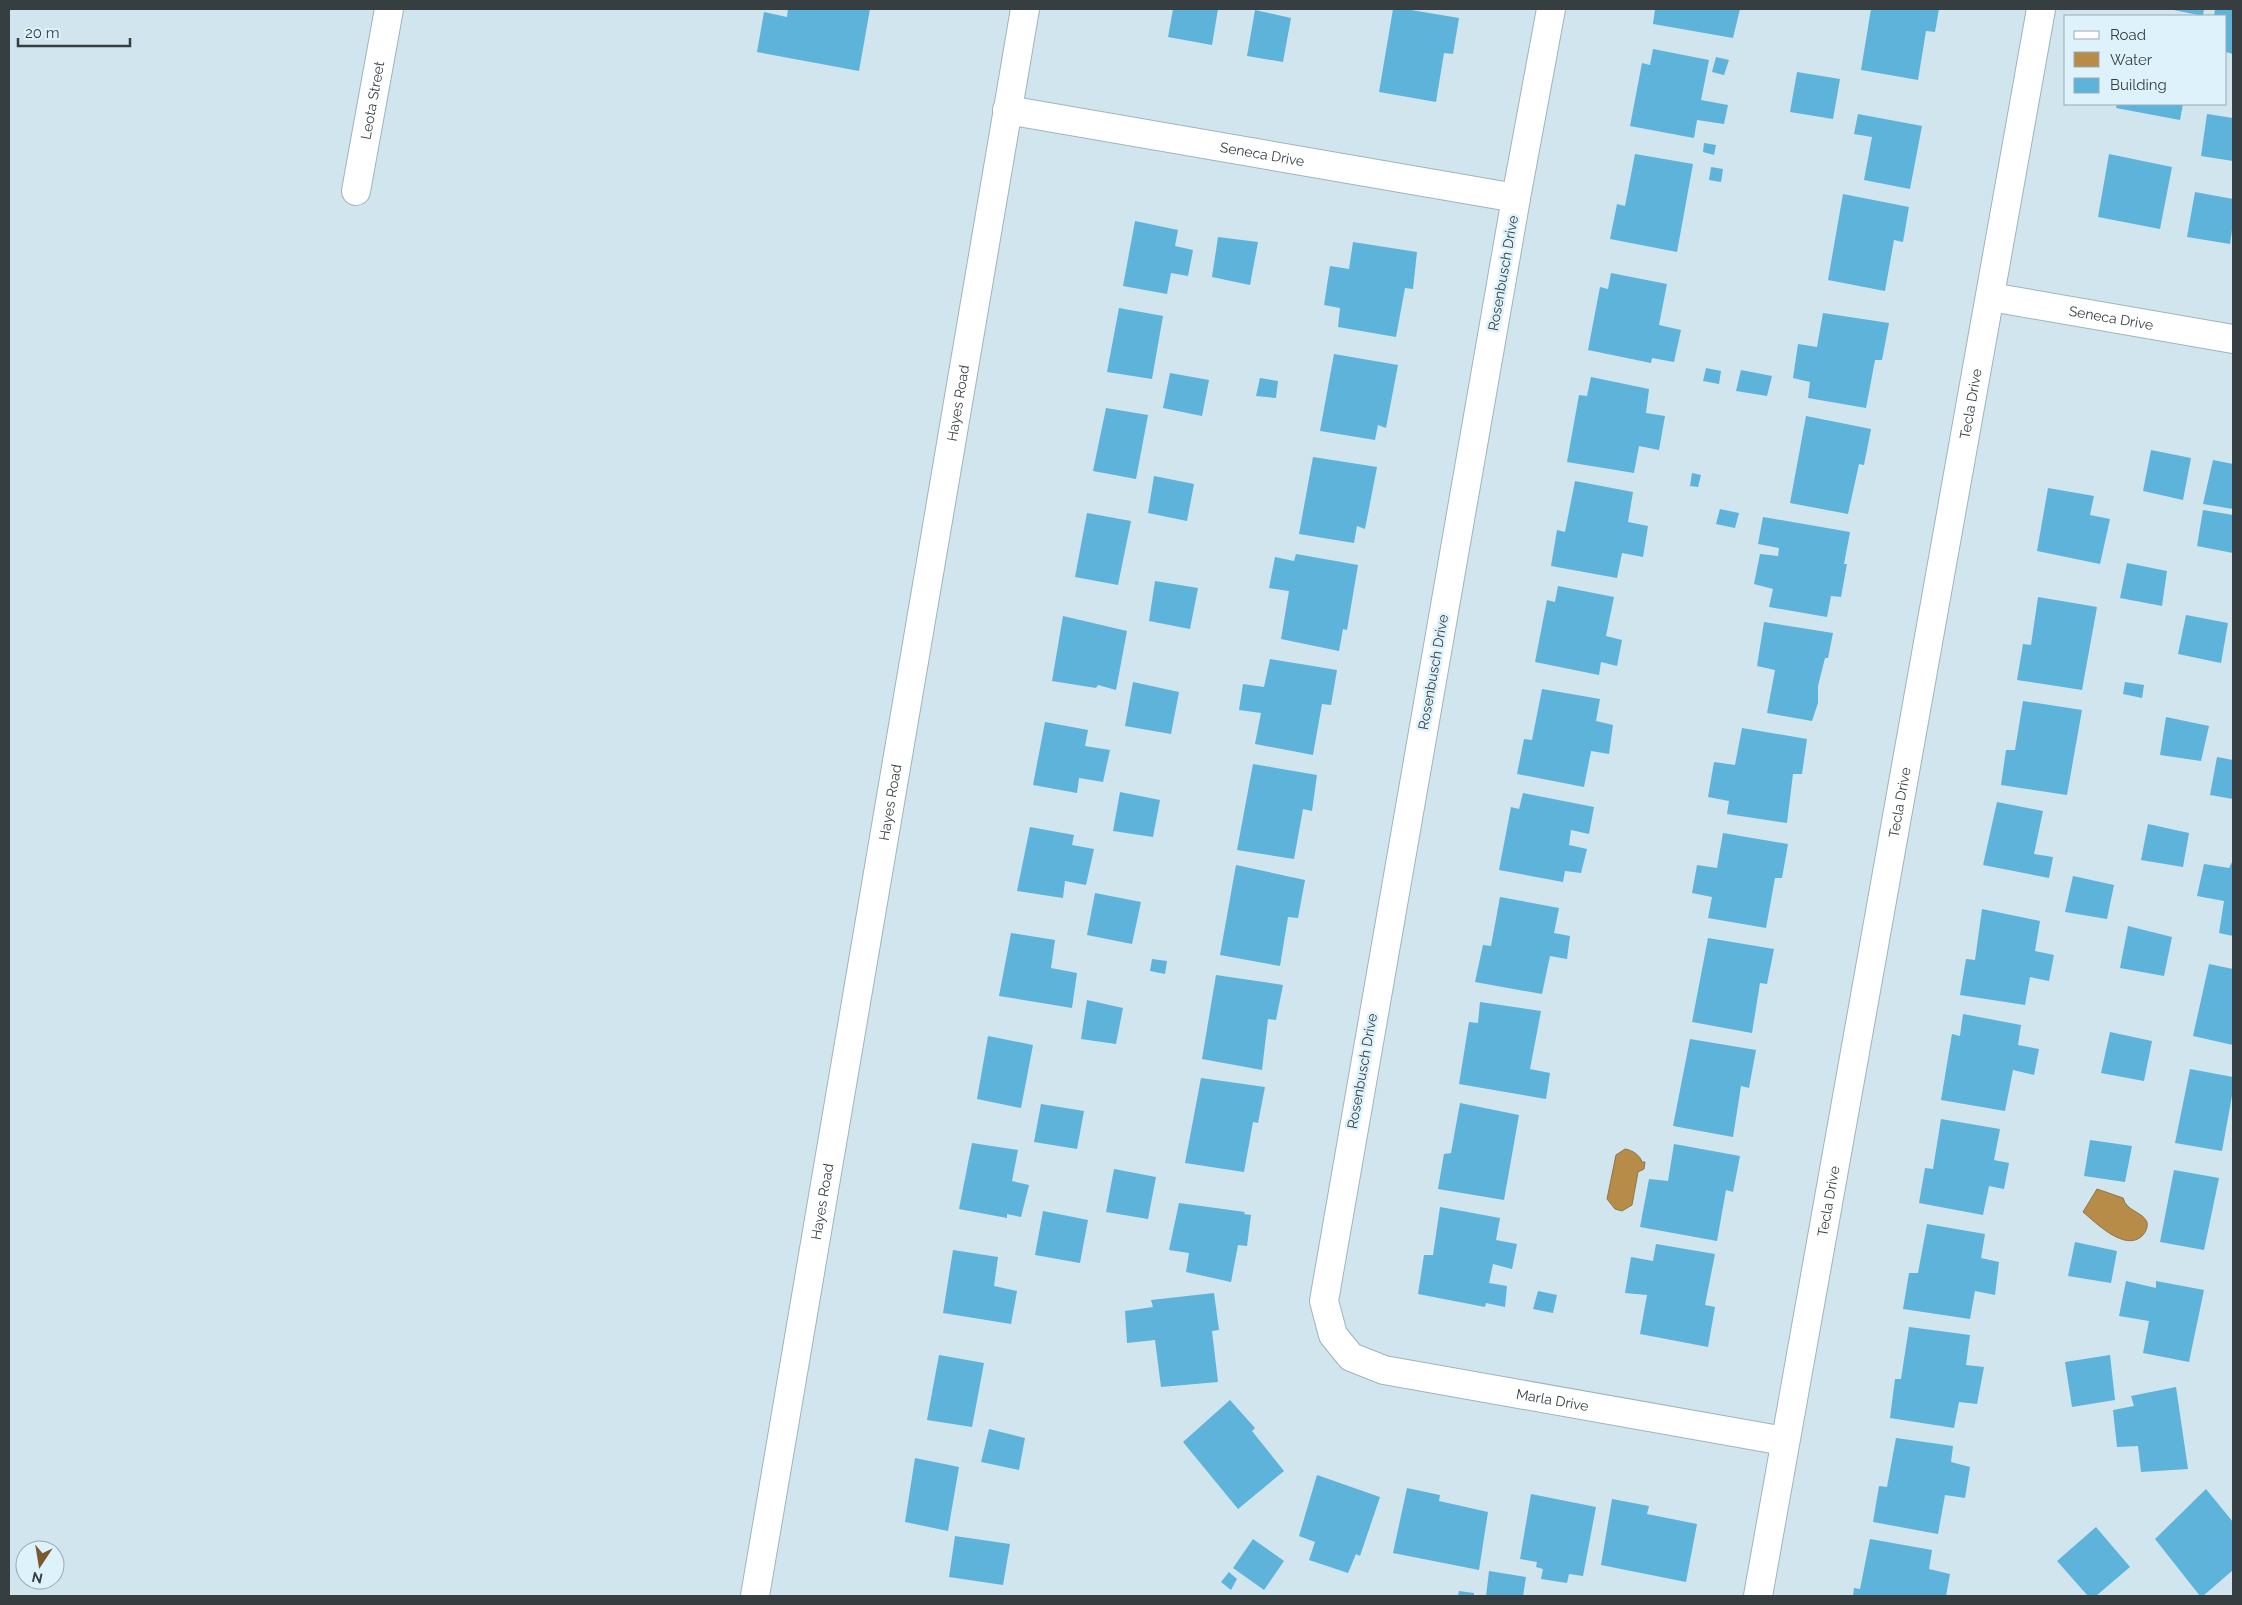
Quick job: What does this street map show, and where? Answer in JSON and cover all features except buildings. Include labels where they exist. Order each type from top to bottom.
[{"type":"street","name":"Leota Street","points":[[356,191],[389,9]]},
{"type":"street","name":"Hayes Road","points":[[755,1596],[1025,9]]},
{"type":"street","name":"Rosenbusch Drive","points":[[1333,1335],[1324,1301],[1326,1281],[1516,198],[1551,9]]},
{"type":"street","name":"Tecla Drive","points":[[1758,1596],[1784,1441],[1991,297],[2041,9]]},
{"type":"street","name":"Seneca Drive","points":[[1007,110],[1516,198]]},
{"type":"street","name":"Seneca Drive","points":[[1991,297],[2233,338]]},
{"type":"street","name":"Marla Drive","points":[[1333,1335],[1351,1357],[1384,1370],[1784,1441]]},
{"type":"water","points":[[1625,1149],[1635,1153],[1642,1162],[1645,1162],[1644,1169],[1638,1172],[1632,1205],[1622,1211],[1615,1209],[1607,1199],[1616,1155]]},
{"type":"water","points":[[2097,1189],[2123,1198],[2131,1209],[2145,1218],[2147,1226],[2142,1236],[2135,1240],[2127,1241],[2119,1238],[2103,1229],[2083,1212]]}]
